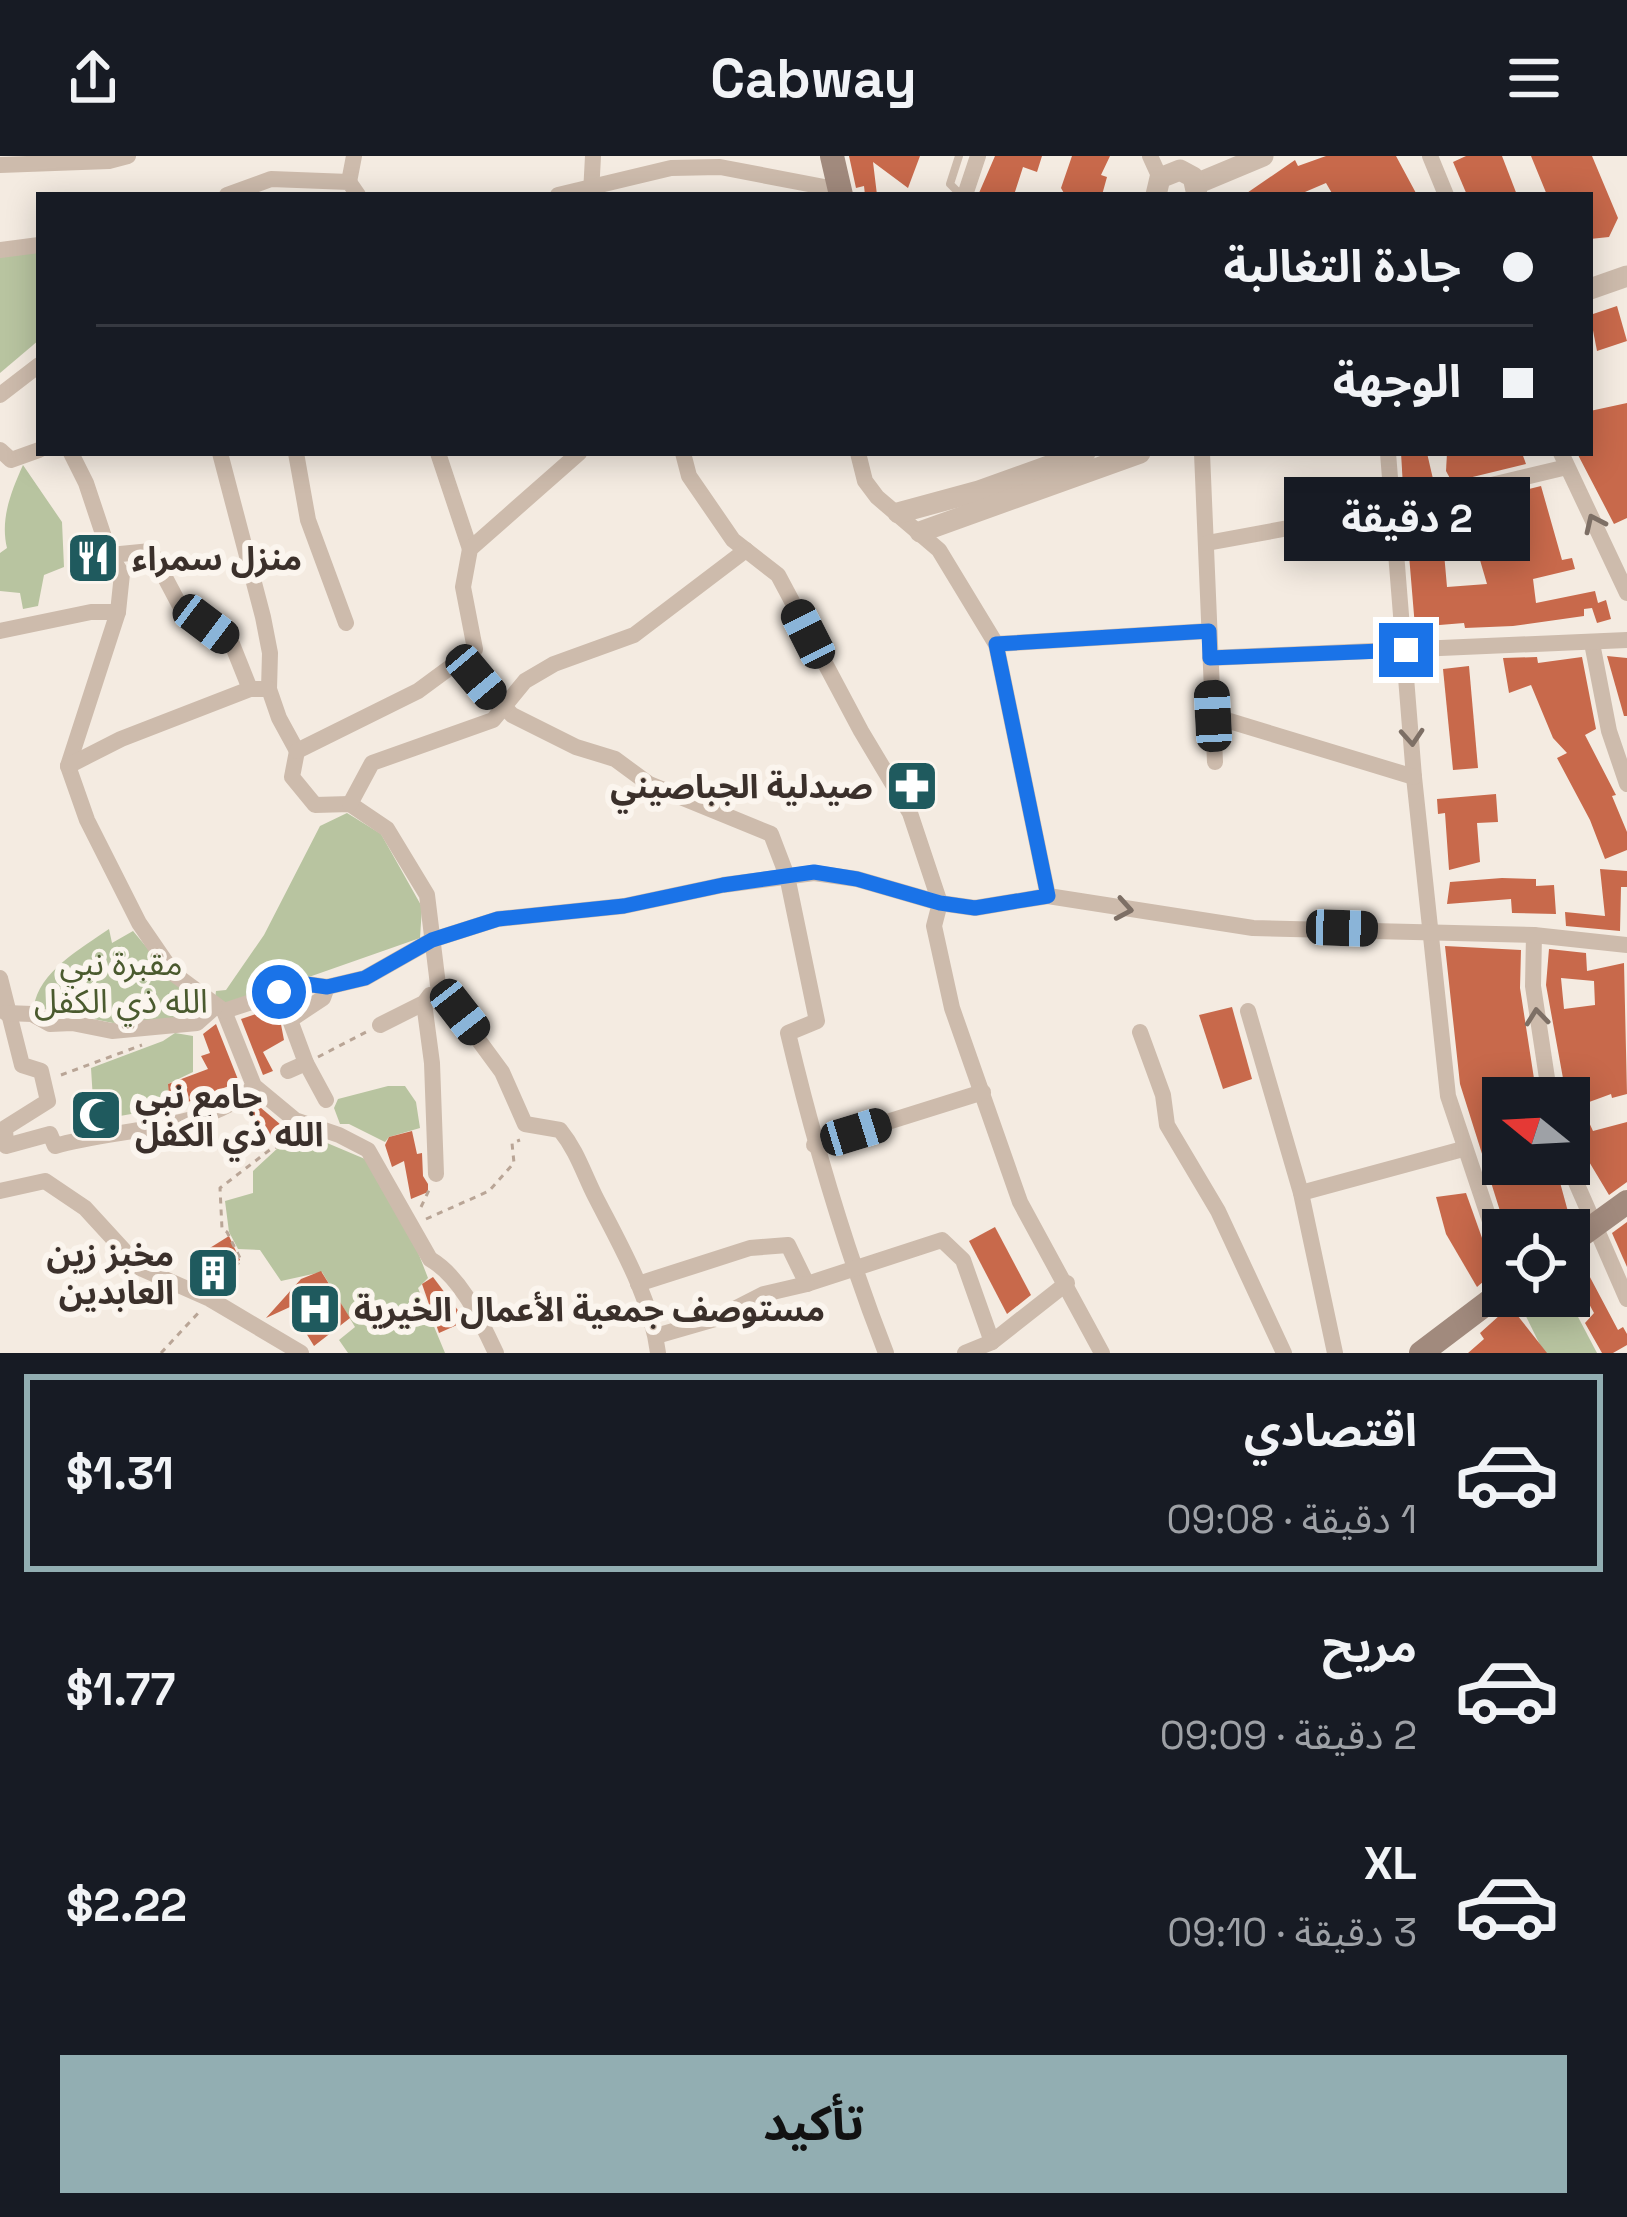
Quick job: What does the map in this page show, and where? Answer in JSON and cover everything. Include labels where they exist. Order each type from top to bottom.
[{"type":"main road","points":[[832,156],[840,192]]},
{"type":"main road","points":[[1590,1229],[1627,1202]]},
{"type":"main road","points":[[1436,1348],[1482,1309]]},
{"type":"street","points":[[0,165],[109,161],[128,156]]},
{"type":"street","points":[[235,192],[271,178],[353,189],[354,156]]},
{"type":"street","points":[[593,156],[591,192],[671,168],[720,167],[835,192]]},
{"type":"street","points":[[964,192],[978,156]]},
{"type":"street","points":[[1150,156],[1158,187],[1180,170],[1197,189],[1264,156]]},
{"type":"street","points":[[1430,156],[1446,192]]},
{"type":"street","points":[[0,250],[36,245]]},
{"type":"street","points":[[1593,275],[1627,263]]},
{"type":"street","points":[[1593,289],[1627,276]]},
{"type":"street","points":[[0,395],[36,367]]},
{"type":"street","points":[[0,450],[11,460],[36,452]]},
{"type":"street","points":[[72,456],[110,555],[122,574],[118,612],[68,766],[87,820],[139,923],[174,974],[219,1009],[254,1086],[295,1120],[368,1150],[430,1259],[472,1306],[496,1353]]},
{"type":"street","points":[[221,456],[270,653],[260,689]]},
{"type":"street","points":[[297,456],[308,520],[346,623]]},
{"type":"street","points":[[297,751],[418,691],[476,649],[463,586],[470,549],[439,456]]},
{"type":"street","points":[[470,549],[576,456]]},
{"type":"street","points":[[684,456],[689,476],[733,540],[778,575],[910,813],[940,903],[934,926],[947,987],[1020,1202],[1102,1353]]},
{"type":"street","points":[[859,456],[865,481],[877,497],[920,532],[952,567],[996,644],[1048,896]]},
{"type":"street","points":[[898,513],[970,504],[1130,456]]},
{"type":"street","points":[[1202,456],[1215,762]]},
{"type":"street","points":[[1388,456],[1414,777],[1448,1096],[1485,1209]]},
{"type":"street","points":[[920,532],[1049,459]]},
{"type":"street","points":[[1207,543],[1392,509],[1564,460],[1627,593]]},
{"type":"street","points":[[110,555],[151,550],[179,604],[232,644],[297,751],[292,776],[315,805],[350,804],[387,829],[427,895],[438,986],[502,1072],[525,1124],[560,1130],[580,1155],[638,1284],[657,1344],[764,1294],[854,1271],[942,1240],[963,1260],[992,1342]]},
{"type":"street","points":[[350,804],[372,763],[493,720],[525,681],[554,664],[634,634],[746,550]]},
{"type":"street","points":[[0,631],[118,612]]},
{"type":"street","points":[[996,644],[1209,631]]},
{"type":"street","points":[[1210,658],[1627,640]]},
{"type":"street","points":[[1592,643],[1609,731],[1627,784]]},
{"type":"street","points":[[461,660],[503,710],[576,747],[615,759],[649,784],[771,834],[787,876],[817,1021],[788,1033],[814,1145],[886,1353]]},
{"type":"street","points":[[68,766],[121,740],[260,689]]},
{"type":"street","points":[[1213,716],[1414,777]]},
{"type":"street","points":[[6,1012],[32,1014],[50,1024],[112,1031],[197,1024],[219,1009],[306,984],[327,987],[365,978],[432,940],[498,919],[624,906],[814,872],[975,908],[1048,896],[1252,928],[1534,935],[1627,945]]},
{"type":"street","points":[[1534,935],[1533,986],[1547,1077]]},
{"type":"street","points":[[0,978],[22,1065],[41,1071],[48,1101],[5,1128],[6,1146],[50,1134],[55,1146],[184,1120],[238,1102],[254,1086]]},
{"type":"street","points":[[380,1025],[424,1003],[438,986]]},
{"type":"street","points":[[326,1100],[297,1067],[290,1020],[323,998],[327,987]]},
{"type":"street","points":[[424,1003],[432,1063],[436,1174]]},
{"type":"street","points":[[1248,1011],[1301,1192],[1335,1353]]},
{"type":"street","points":[[1140,1032],[1163,1095],[1167,1125],[1219,1210],[1284,1353]]},
{"type":"street","points":[[814,1145],[983,1092]]},
{"type":"street","points":[[1301,1192],[1463,1149]]},
{"type":"street","points":[[0,1191],[45,1180],[85,1208],[140,1268],[214,1302],[301,1353]]},
{"type":"street","points":[[1576,1185],[1627,1298]]},
{"type":"street","points":[[638,1284],[750,1248],[788,1245],[807,1285]]},
{"type":"street","points":[[965,1353],[992,1342],[1067,1283]]},
{"type":"lane","points":[[959,156],[950,184],[959,192]]},
{"type":"path","points":[[297,1067],[380,1025]]},
{"type":"path","points":[[45,1088],[63,1073],[148,1042],[167,1026]]},
{"type":"path","points":[[161,1353],[220,1297],[216,1291],[222,1278],[241,1260],[222,1229],[220,1188],[271,1149],[299,1139],[313,1126]]},
{"type":"path","points":[[412,1225],[489,1191],[514,1163],[512,1143],[543,1129]]},
{"type":"path","points":[[412,1225],[436,1174]]},
{"type":"green space","points":[[0,253],[36,253],[36,343],[0,373]]},
{"type":"green space","points":[[23,465],[62,522],[64,567],[44,575],[38,606],[23,609],[20,593],[0,591],[0,553],[7,548],[6,516]]},
{"type":"green space","points":[[347,813],[381,834],[422,907],[420,938],[226,1006],[215,999],[216,991],[226,990],[264,935],[320,826]]},
{"type":"green space","name":"مقبرة نبي الله ذي الكفل","points":[[109,929],[112,943],[133,931],[199,1010],[193,1017],[113,1023],[34,1007],[52,972]]},
{"type":"green space","points":[[175,1033],[193,1036],[193,1072],[168,1084],[170,1107],[120,1116],[119,1102],[93,1100],[91,1068]]},
{"type":"green space","points":[[405,1086],[416,1102],[420,1128],[385,1142],[340,1124],[334,1108],[338,1099]]},
{"type":"green space","points":[[320,1140],[365,1159],[414,1242],[428,1278],[418,1288],[445,1353],[348,1353],[339,1340],[355,1327],[322,1272],[281,1281],[260,1250],[238,1249],[229,1232],[225,1201],[253,1193],[253,1171],[280,1146]]},
{"type":"green space","points":[[1526,1317],[1578,1317],[1597,1353],[1544,1353]]},
{"type":"building","points":[[849,156],[920,156],[908,188],[873,162],[877,192],[856,188]]},
{"type":"building","points":[[995,156],[1042,156],[1037,172],[1023,167],[1015,192],[979,192]]},
{"type":"building","points":[[1072,156],[1110,156],[1101,175],[1107,177],[1103,192],[1063,192]]},
{"type":"building","points":[[1326,156],[1396,156],[1415,192],[1331,192],[1326,183],[1305,192],[1248,192],[1295,160],[1298,166]]},
{"type":"building","points":[[1466,156],[1502,156],[1516,192],[1466,192],[1453,162]]},
{"type":"building","points":[[1531,156],[1592,156],[1618,218],[1609,237],[1593,239],[1593,192],[1546,192]]},
{"type":"building","points":[[1617,306],[1627,341],[1597,351],[1593,314]]},
{"type":"building","points":[[1627,403],[1627,518],[1614,524],[1579,456],[1593,456],[1593,410]]},
{"type":"building","points":[[1401,456],[1428,456],[1433,479],[1403,486]]},
{"type":"building","points":[[1447,456],[1523,456],[1526,464],[1452,482],[1446,471]]},
{"type":"building","points":[[1541,486],[1562,560],[1572,558],[1575,569],[1533,579],[1536,603],[1595,591],[1598,603],[1606,600],[1611,619],[1597,623],[1592,608],[1584,609],[1584,616],[1513,626],[1415,627],[1406,519],[1441,510],[1443,520],[1444,510]],"holes":[[[1475,543],[1487,584],[1447,587],[1444,553]]]},
{"type":"building","points":[[1607,656],[1627,658],[1627,716],[1624,716]]},
{"type":"building","points":[[1537,657],[1538,663],[1582,657],[1596,729],[1585,735],[1616,795],[1612,796],[1627,832],[1627,850],[1605,859],[1557,758],[1567,753],[1553,738],[1531,685],[1509,693],[1503,658]]},
{"type":"building","points":[[1469,666],[1478,768],[1453,770],[1443,669]]},
{"type":"building","points":[[1496,794],[1498,822],[1477,823],[1480,862],[1449,870],[1445,813],[1438,814],[1437,799]]},
{"type":"building","points":[[1600,869],[1627,871],[1627,887],[1621,887],[1620,931],[1566,926],[1565,912],[1605,916]]},
{"type":"building","points":[[1502,878],[1554,885],[1556,914],[1512,913],[1511,899],[1447,904],[1450,882]]},
{"type":"building","points":[[1445,946],[1521,950],[1520,988],[1534,1077],[1482,1077],[1482,1154],[1460,1084]]},
{"type":"building","points":[[1549,949],[1586,953],[1587,971],[1624,963],[1627,1094],[1590,1102],[1590,1077],[1563,1077],[1546,985]],"holes":[[[1561,978],[1594,981],[1595,1005],[1564,1009]]]},
{"type":"building","points":[[296,1001],[279,1014],[284,1040],[263,1052],[273,1071],[263,1075],[241,1019]]},
{"type":"building","points":[[1232,1007],[1252,1079],[1223,1089],[1199,1015]]},
{"type":"building","points":[[216,1024],[239,1082],[170,1109],[168,1084],[208,1069],[201,1056],[210,1053],[203,1034]]},
{"type":"building","points":[[119,1102],[119,1120],[81,1127],[80,1105]]},
{"type":"building","points":[[254,1102],[296,1134],[274,1145],[248,1107]]},
{"type":"building","points":[[1627,1122],[1627,1182],[1609,1195],[1590,1163],[1590,1124],[1593,1131]]},
{"type":"building","points":[[412,1131],[417,1154],[422,1153],[428,1192],[411,1199],[404,1161],[392,1167],[385,1145],[389,1137]]},
{"type":"building","points":[[1492,1185],[1561,1185],[1567,1209],[1499,1209]]},
{"type":"building","points":[[1466,1193],[1482,1238],[1482,1283],[1477,1287],[1446,1234],[1436,1197]]},
{"type":"building","points":[[1627,1222],[1627,1267],[1612,1233]]},
{"type":"building","points":[[995,1227],[1031,1295],[1007,1314],[969,1241]]},
{"type":"building","name":"مخبز زين العابدين","points":[[229,1236],[240,1260],[207,1284],[197,1256]]},
{"type":"building","points":[[321,1271],[350,1318],[314,1346],[290,1307],[266,1318],[301,1279]]},
{"type":"building","points":[[433,1277],[466,1321],[439,1333],[422,1284]]},
{"type":"building","points":[[1590,1277],[1618,1330],[1623,1327],[1627,1334],[1627,1345],[1602,1353],[1585,1323],[1594,1313]]},
{"type":"building","points":[[1498,1317],[1519,1317],[1547,1353],[1468,1353],[1484,1339],[1480,1333]]},
{"type":"place","name":"منزل سمراء","points":[[93,558]]},
{"type":"place","name":"صيدلية الجباصيني","points":[[912,786]]},
{"type":"place","name":"جامع نبي الله ذي الكفل","points":[[96,1115]]},
{"type":"place","name":"مخبز زين العابدين","points":[[213,1273]]},
{"type":"place","name":"مستوصف جمعية الأعمال الخيرية","points":[[315,1309]]},
{"type":"route","points":[[279,992],[365,978],[432,940],[498,919],[624,906],[814,872],[975,908],[1048,896],[996,644],[1209,631],[1210,658],[1406,650]]}]
